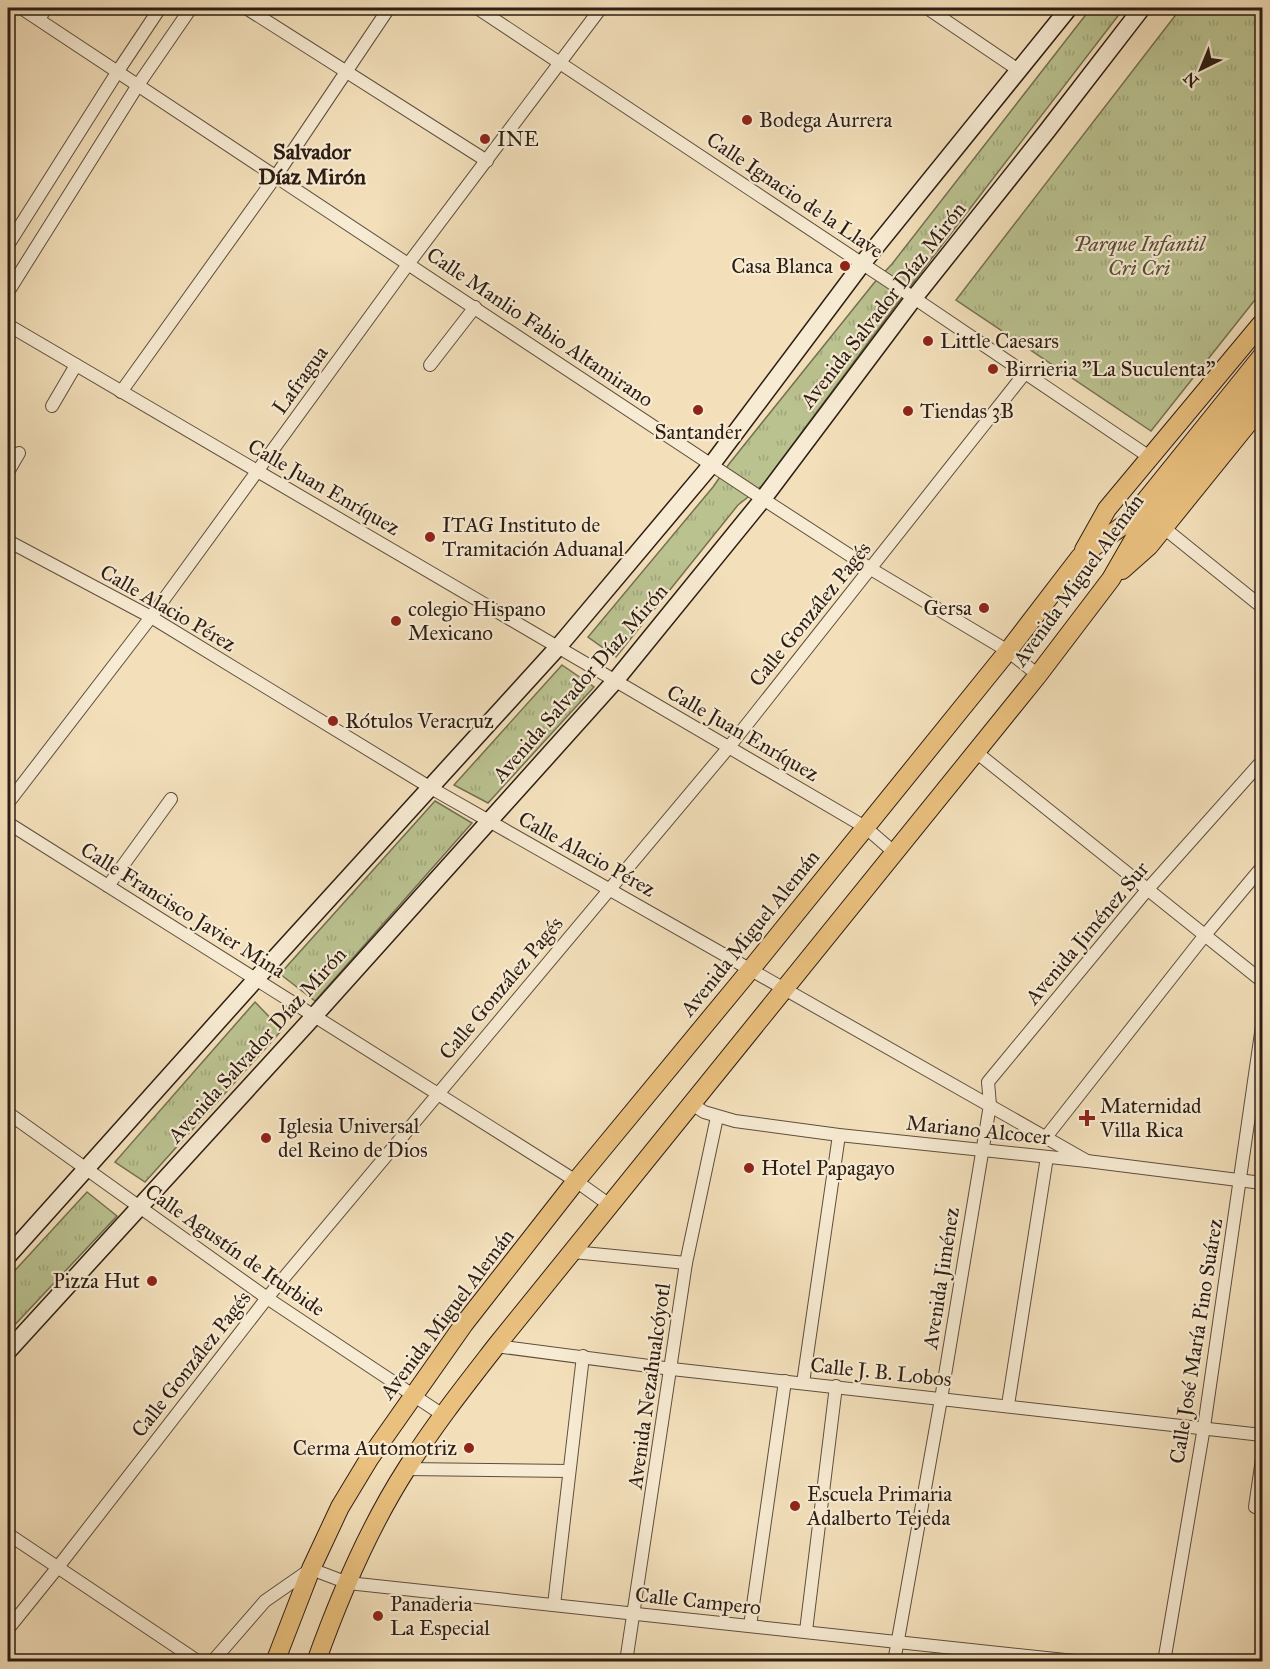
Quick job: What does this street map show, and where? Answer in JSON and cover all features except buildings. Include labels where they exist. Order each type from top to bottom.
[{"type":"main road","name":"Avenida Salvador Díaz Mirón","points":[[8,1257],[256,979],[559,646],[712,464],[862,264],[1069,8]]},
{"type":"main road","name":"Avenida Salvador Díaz Mirón","points":[[8,1351],[315,1016],[615,681],[763,499],[914,298],[1142,8]]},
{"type":"main road","points":[[1080,557],[1107,509],[1263,323]]},
{"type":"main road","name":"Avenida Miguel Alemán","points":[[275,1662],[312,1569],[340,1508],[369,1459],[464,1324],[576,1181],[1008,651],[1080,557],[1129,521],[1260,367]]},
{"type":"main road","name":"Avenida Miguel Alemán","points":[[316,1662],[348,1583],[375,1526],[406,1469],[443,1415],[496,1346],[1038,675],[1111,579],[1138,532],[1260,367]]},
{"type":"main road","points":[[1111,579],[1149,546],[1263,406]]},
{"type":"street","name":"Calle Manlio Fabio Altamirano","points":[[21,8],[763,499],[871,569],[1008,651],[1038,675]]},
{"type":"street","points":[[39,19],[46,8]]},
{"type":"street","points":[[8,245],[160,8]]},
{"type":"street","points":[[8,292],[138,84],[190,8]]},
{"type":"street","points":[[246,8],[487,161]]},
{"type":"street","points":[[122,392],[276,176],[389,8]]},
{"type":"street","name":"Calle Ignacio de la Llave","points":[[477,8],[1151,458]]},
{"type":"street","name":"Lafragua","points":[[8,803],[151,617],[257,470],[601,8]]},
{"type":"street","points":[[927,8],[1020,71]]},
{"type":"street","points":[[430,365],[475,307]]},
{"type":"street","name":"Calle Juan Enríquez","points":[[8,325],[865,827],[895,853]]},
{"type":"street","points":[[52,406],[76,365]]},
{"type":"street","name":"Calle González Pagés","points":[[8,1629],[267,1298],[729,747],[1025,373]]},
{"type":"street","points":[[8,472],[19,453]]},
{"type":"street","points":[[1164,528],[1263,607]]},
{"type":"street","name":"Calle Alacio Pérez","points":[[8,541],[151,617],[430,788],[1087,1161]]},
{"type":"street","points":[[976,752],[1263,981]]},
{"type":"street","name":"Avenida Jiménez Sur","points":[[982,1149],[990,1105],[988,1082],[1147,890],[1263,760]]},
{"type":"street","points":[[108,886],[171,799]]},
{"type":"street","name":"Calle Francisco Javier Mina","points":[[8,823],[576,1181],[611,1206]]},
{"type":"street","points":[[1046,1137],[1205,935],[1263,867]]},
{"type":"street","name":"Calle José María Pino Suárez","points":[[1164,1662],[1203,1427],[1263,1026]]},
{"type":"street","name":"Mariano Alcocer","points":[[692,1104],[717,1117],[839,1135],[982,1149],[1263,1183]]},
{"type":"street","name":"Calle Agustín de Iturbide","points":[[8,1113],[267,1298],[443,1415]]},
{"type":"street","name":"Avenida Nezahualcóyotl","points":[[626,1662],[672,1369],[686,1263],[717,1117]]},
{"type":"street","points":[[803,1383],[839,1135]]},
{"type":"street","name":"Avenida Jiménez","points":[[894,1662],[941,1399],[982,1149]]},
{"type":"street","points":[[1008,1405],[1047,1157]]},
{"type":"street","points":[[573,1252],[686,1263]]},
{"type":"street","name":"Calle J. B. Lobos","points":[[496,1346],[672,1369],[1263,1435]]},
{"type":"street","points":[[554,1605],[583,1356]]},
{"type":"street","points":[[750,1626],[785,1381]]},
{"type":"street","points":[[806,1631],[836,1386]]},
{"type":"street","points":[[1255,1507],[1263,1459]]},
{"type":"street","points":[[406,1469],[569,1471]]},
{"type":"street","points":[[8,1534],[199,1662]]},
{"type":"street","points":[[212,1662],[265,1601],[312,1569]]},
{"type":"street","name":"Calle Campero","points":[[312,1569],[348,1583],[1084,1662]]},
{"type":"green space","points":[[1091,8],[1124,8],[899,301],[762,486],[738,505],[616,657],[588,637],[713,487],[874,283],[892,264]]},
{"type":"green space","name":"Parque Infantil Cri Cri","points":[[1181,8],[1262,8],[1262,291],[1151,431],[956,300]]},
{"type":"green space","points":[[562,665],[594,687],[488,803],[454,785]]},
{"type":"green space","points":[[435,801],[472,823],[315,1001],[280,974]]},
{"type":"green space","points":[[255,1002],[282,1030],[145,1182],[115,1162]]},
{"type":"green space","points":[[87,1192],[117,1216],[8,1332],[8,1278]]},
{"type":"place","name":"Bodega Aurrera","points":[[747,120]]},
{"type":"place","name":"INE","points":[[485,139]]},
{"type":"place","name":"Casa Blanca","points":[[845,266]]},
{"type":"place","name":"Little Caesars","points":[[928,341]]},
{"type":"place","name":"Birrieria \"La Suculenta\"","points":[[993,369]]},
{"type":"place","name":"Santander","points":[[698,410]]},
{"type":"place","name":"Tiendas 3B","points":[[908,411]]},
{"type":"place","name":"ITAG Instituto de Tramitación Aduanal","points":[[430,537]]},
{"type":"place","name":"Gersa","points":[[984,608]]},
{"type":"place","name":"colegio Hispano Mexicano","points":[[396,621]]},
{"type":"place","name":"Rótulos Veracruz","points":[[333,721]]},
{"type":"place","name":"Maternidad Villa Rica","points":[[1087,1118]]},
{"type":"place","name":"Iglesia Universal del Reino de Dios","points":[[266,1138]]},
{"type":"place","name":"Hotel Papagayo","points":[[749,1168]]},
{"type":"place","name":"Pizza Hut","points":[[152,1281]]},
{"type":"place","name":"Cerma Automotriz","points":[[469,1448]]},
{"type":"place","name":"Escuela Primaria Adalberto Tejeda","points":[[795,1506]]},
{"type":"place","name":"Panaderia La Especial","points":[[378,1616]]},
{"type":"district","name":"Salvador Díaz Mirón","points":[[312,164]]}]
